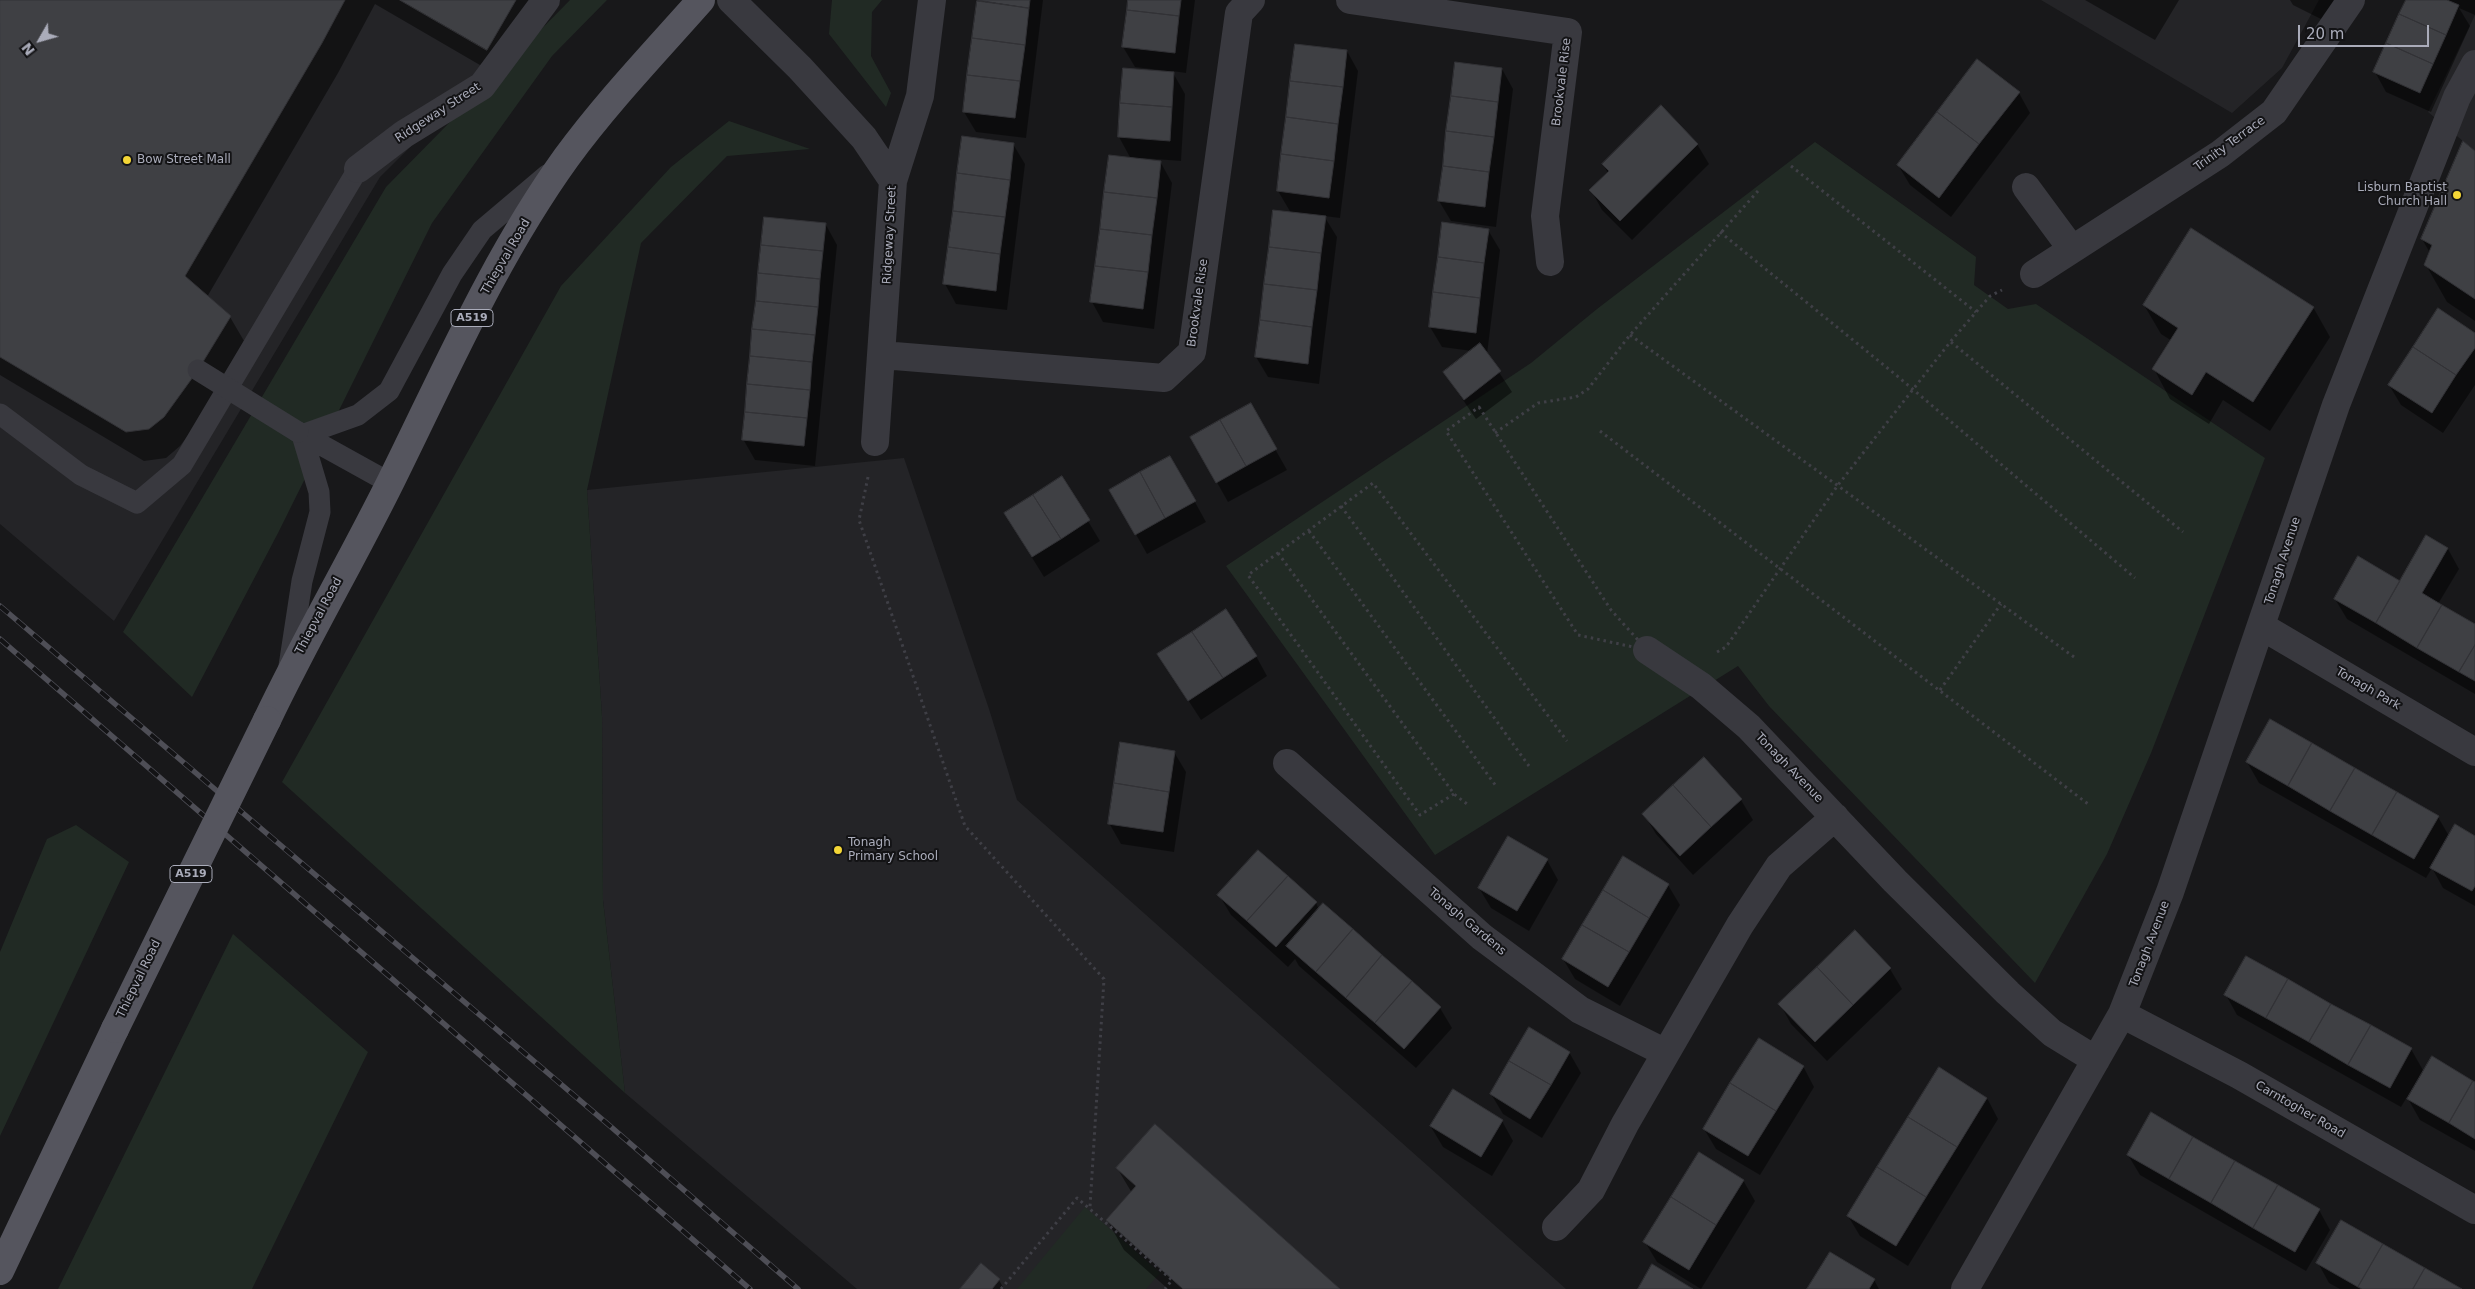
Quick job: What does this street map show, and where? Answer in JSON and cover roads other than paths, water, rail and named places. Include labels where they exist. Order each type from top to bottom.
[{"type":"main road","name":"Thiepval Road","points":[[0,1271],[115,1029],[288,674],[390,483],[496,269],[565,160],[599,115],[701,0]]},
{"type":"street","name":"Ridgeway Street","points":[[358,169],[404,134],[482,86],[546,0]]},
{"type":"street","name":"Ridgeway Street","points":[[732,0],[800,68],[864,138],[893,181],[875,442]]},
{"type":"street","points":[[893,181],[920,96],[932,0]]},
{"type":"street","name":"Brookvale Rise","points":[[882,355],[1164,378],[1192,352],[1239,13],[1251,0]]},
{"type":"street","name":"Brookvale Rise","points":[[1350,0],[1568,32],[1545,216],[1550,262]]},
{"type":"street","name":"Trinity Terrace","points":[[2034,274],[2071,248],[2220,154],[2274,112],[2351,0]]},
{"type":"street","name":"Tonagh Avenue","points":[[1965,1289],[2122,1014],[2170,892],[2336,405],[2457,97],[2475,64]]},
{"type":"street","points":[[2026,188],[2071,248]]},
{"type":"street","name":"Tonagh Park","points":[[2261,626],[2475,752]]},
{"type":"street","name":"Tonagh Avenue","points":[[1647,650],[1701,686],[1749,727],[1895,881],[2008,993],[2052,1033],[2096,1060]]},
{"type":"street","name":"Tonagh Gardens","points":[[1287,763],[1482,937],[1580,1010],[1666,1053]]},
{"type":"street","points":[[1556,1227],[1591,1190],[1666,1053],[1740,925],[1779,866],[1835,816]]},
{"type":"street","name":"Carntogher Road","points":[[2122,1014],[2239,1075],[2475,1210]]},
{"type":"lane","points":[[300,433],[358,415],[389,391],[452,274],[482,230],[565,160]]},
{"type":"lane","points":[[0,414],[81,475],[137,503],[182,465],[358,169]]},
{"type":"lane","points":[[198,370],[300,433],[390,483]]},
{"type":"lane","points":[[288,674],[302,581],[320,512],[319,492],[300,433]]},
{"type":"railway","points":[[0,606],[610,1126],[798,1289]]},
{"type":"railway","points":[[0,639],[750,1289]]},
{"type":"place","name":"Bow Street Mall","points":[[127,160]]},
{"type":"place","name":"Lisburn Baptist Church Hall","points":[[2457,195]]},
{"type":"place","name":"Tonagh Primary School","points":[[838,850]]}]
